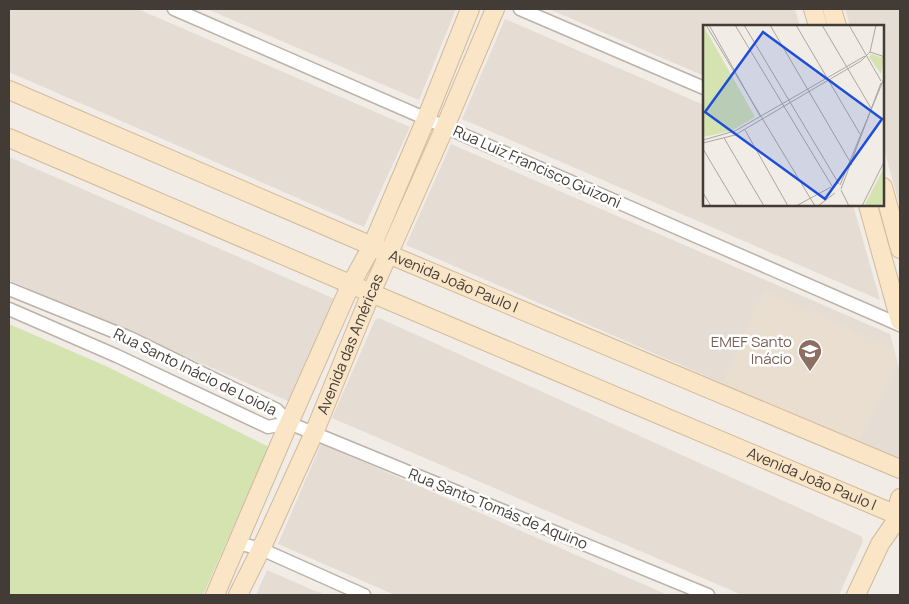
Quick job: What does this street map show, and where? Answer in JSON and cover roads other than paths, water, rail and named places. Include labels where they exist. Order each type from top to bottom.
[{"type":"main road","name":"Avenida das Américas","points":[[216,595],[289,423],[351,284],[372,246],[470,9]]},
{"type":"main road","name":"Avenida das Américas","points":[[238,595],[314,433],[371,293],[495,9]]},
{"type":"main road","points":[[813,9],[818,25]]},
{"type":"main road","points":[[832,9],[837,25]]},
{"type":"main road","name":"Avenida João Paulo I","points":[[9,90],[388,254],[900,469]]},
{"type":"main road","name":"Avenida João Paulo I","points":[[9,138],[898,519]]},
{"type":"main road","points":[[884,191],[900,249]]},
{"type":"main road","points":[[868,206],[900,323]]},
{"type":"main road","points":[[856,595],[880,544],[898,519],[897,507],[900,498]]},
{"type":"street","name":"Rua Luiz Francisco Guizoni","points":[[174,9],[900,323]]},
{"type":"street","points":[[520,9],[703,88]]},
{"type":"street","name":"Rua Santo Inácio de Loiola","points":[[9,288],[130,338],[277,410],[289,423]]},
{"type":"street","name":"Rua Santo Inácio de Loiola","points":[[9,309],[117,356],[268,427],[289,423]]},
{"type":"street","name":"Rua Santo Tomás de Aquino","points":[[289,423],[708,595]]},
{"type":"street","points":[[238,543],[261,549],[364,595]]},
{"type":"place","name":"EMEF Santo Inácio","points":[[810,372]]}]
